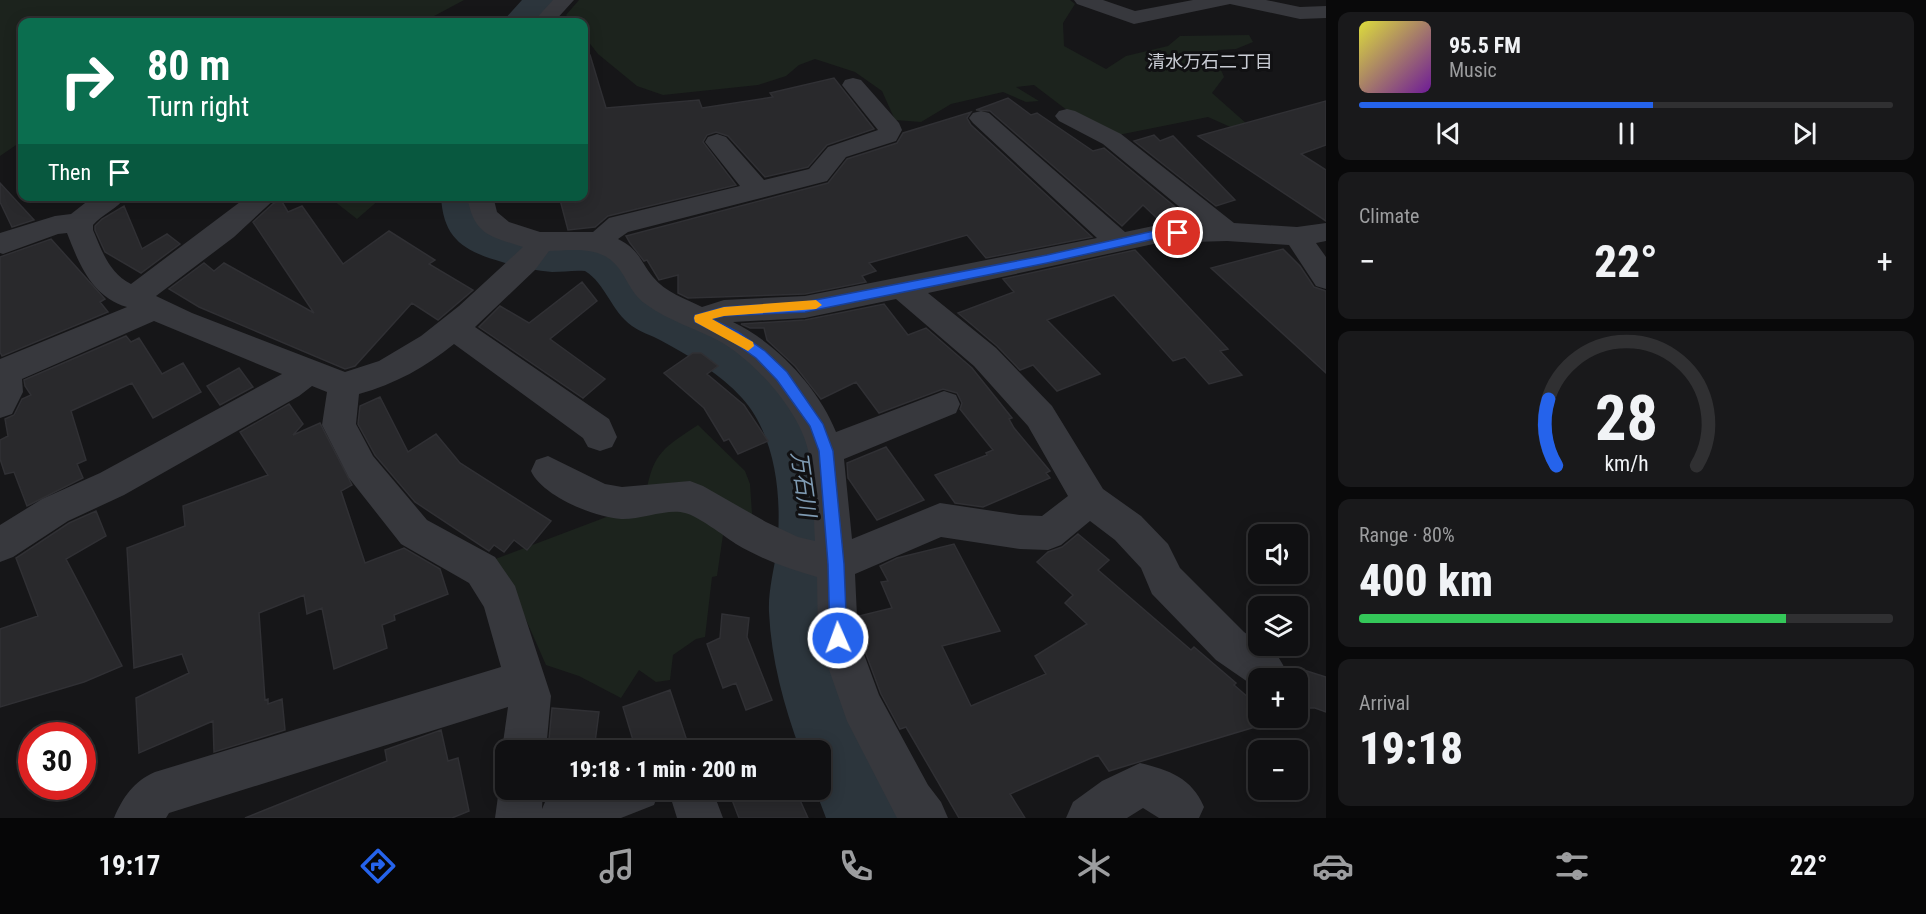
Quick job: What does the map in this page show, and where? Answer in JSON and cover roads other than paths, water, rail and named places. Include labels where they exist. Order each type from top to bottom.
[{"type":"street","points":[[547,18],[564,0]]},
{"type":"street","points":[[1084,0],[1134,18],[1222,0]]},
{"type":"street","points":[[1236,0],[1300,13],[1326,12]]},
{"type":"street","points":[[600,242],[609,231],[620,225],[818,175],[828,168],[832,157],[837,152],[887,136],[890,130],[887,123],[853,85]]},
{"type":"street","points":[[1067,116],[1112,139],[1227,232]]},
{"type":"street","points":[[981,118],[1119,242]]},
{"type":"street","points":[[717,142],[759,191]]},
{"type":"street","points":[[0,243],[3,244],[56,225],[102,201]]},
{"type":"street","points":[[0,405],[7,392],[2,372],[144,303],[259,201]]},
{"type":"street","points":[[481,201],[484,216],[499,230],[534,251]]},
{"type":"street","points":[[81,211],[79,230],[94,268],[114,288],[181,321],[344,385],[368,381],[429,349],[455,329],[534,251],[583,240],[600,242],[616,250],[628,261],[643,285],[658,298],[700,318],[760,354],[782,376],[816,424],[826,451],[818,559],[838,638],[862,706],[912,801],[925,818]]},
{"type":"street","points":[[700,318],[724,311],[805,307],[1047,259],[1158,234],[1227,232],[1297,237],[1326,232]]},
{"type":"street","points":[[1297,237],[1326,279]]},
{"type":"street","points":[[902,288],[985,357],[1040,416],[1090,500],[1128,528],[1155,556],[1166,581],[1230,646],[1261,668]]},
{"type":"street","points":[[455,329],[597,429],[600,437]]},
{"type":"street","points":[[0,545],[55,510],[112,484],[288,387],[308,371]]},
{"type":"street","points":[[344,385],[339,425],[361,467],[414,532],[482,570],[501,599],[530,696],[525,740]]},
{"type":"street","points":[[826,451],[944,404]]},
{"type":"street","points":[[548,471],[570,486],[603,501],[622,503],[690,497],[753,534],[818,559],[940,520],[1020,532],[1048,533],[1090,500]]},
{"type":"street","points":[[137,818],[155,795],[526,680]]},
{"type":"street","points":[[1089,818],[1118,797],[1140,785],[1159,790],[1181,807]]},
{"type":"street","points":[[518,818],[520,800]]},
{"type":"street","points":[[561,818],[609,800]]},
{"type":"street","points":[[694,800],[700,818]]},
{"type":"waterway","name":"万石川","points":[[528,18],[541,0]]},
{"type":"waterway","name":"万石川","points":[[466,201],[470,223],[475,230],[491,240],[523,250],[543,253],[590,253],[609,261],[633,295],[645,307],[656,315],[716,345],[740,361],[762,381],[783,408],[799,444],[811,504],[811,543],[805,615],[813,668],[837,744],[868,818]]},
{"type":"district","name":"清水万石二丁目","points":[[1210,62]]}]
